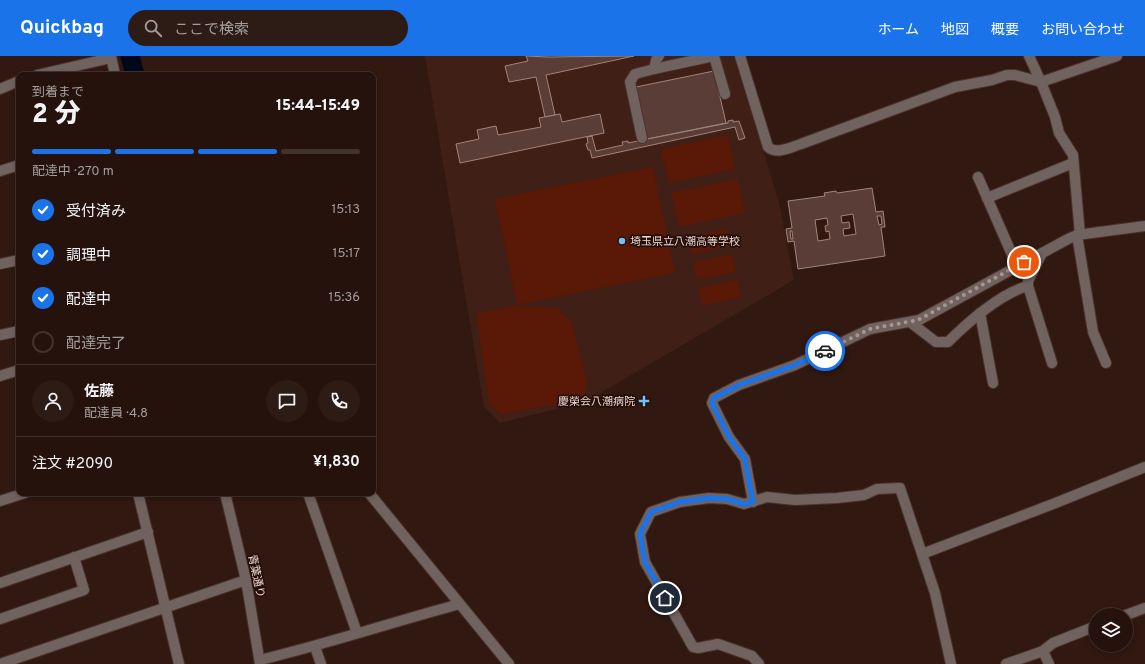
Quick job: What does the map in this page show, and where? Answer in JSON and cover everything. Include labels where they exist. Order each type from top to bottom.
[{"type":"street","points":[[654,69],[656,60],[659,56]]},
{"type":"street","points":[[642,138],[630,82],[635,74],[714,56],[725,94]]},
{"type":"street","points":[[740,56],[768,147],[772,150],[778,151],[801,144],[955,87],[992,80],[1007,75],[1015,75],[1041,82],[1117,56]]},
{"type":"street","points":[[1029,56],[1041,82],[1059,133],[1073,155],[1079,235],[1093,332],[1106,362]]},
{"type":"street","points":[[49,72],[111,57],[114,72]]},
{"type":"street","points":[[0,89],[16,82]]},
{"type":"street","points":[[987,198],[1073,163]]},
{"type":"street","points":[[0,170],[16,166]]},
{"type":"street","points":[[978,177],[1017,266]]},
{"type":"street","points":[[753,502],[745,459],[729,437],[722,424],[712,403],[714,398],[739,385],[795,365],[870,329],[918,320],[1068,239],[1079,235],[1145,226]]},
{"type":"street","points":[[1042,253],[1028,281],[1028,286],[1052,363]]},
{"type":"street","points":[[0,264],[16,261]]},
{"type":"street","points":[[910,322],[936,342],[948,342],[966,324],[980,314],[1009,294],[1020,288],[1028,286]]},
{"type":"street","points":[[980,314],[993,383]]},
{"type":"street","points":[[0,335],[16,332]]},
{"type":"street","points":[[0,376],[16,371]]},
{"type":"street","points":[[922,554],[1145,467]]},
{"type":"street","points":[[759,664],[752,656],[718,644],[698,648],[693,647],[645,562],[640,534],[651,512],[680,502],[709,498],[727,499],[744,504],[767,497],[795,500],[837,498],[864,495],[877,489],[900,488],[935,593],[951,664]]},
{"type":"street","points":[[0,501],[16,496]]},
{"type":"street","points":[[139,496],[178,664]]},
{"type":"street","name":"青葉通り","points":[[228,496],[246,580],[260,662]]},
{"type":"street","points":[[309,496],[357,633]]},
{"type":"street","points":[[371,496],[510,664]]},
{"type":"street","points":[[0,583],[148,532]]},
{"type":"street","points":[[0,619],[84,590],[74,557]]},
{"type":"street","points":[[2,661],[246,580]]},
{"type":"street","points":[[260,662],[315,647],[459,603]]},
{"type":"street","points":[[1133,612],[1145,608]]},
{"type":"street","points":[[1006,664],[1043,651],[1053,642],[1089,629]]},
{"type":"street","points":[[315,647],[321,664]]},
{"type":"street","points":[[1043,651],[1049,664]]},
{"type":"shaded area","name":"埼玉県立八潮高等学校","points":[[425,56],[734,56],[779,202],[794,280],[585,402],[500,423],[484,407]]},
{"type":"shaded area","points":[[728,135],[735,169],[669,183],[661,149]]},
{"type":"shaded area","points":[[653,167],[675,273],[517,305],[495,199]]},
{"type":"shaded area","points":[[738,179],[745,213],[679,227],[671,193]]},
{"type":"shaded area","points":[[727,228],[730,246],[692,255],[688,237]]},
{"type":"shaded area","points":[[732,254],[736,272],[697,280],[693,262]]},
{"type":"shaded area","points":[[737,280],[741,297],[702,306],[698,288]]},
{"type":"shaded area","points":[[517,306],[558,308],[571,322],[586,378],[585,399],[502,414],[489,404],[476,313]]},
{"type":"building","points":[[526,56],[634,56],[546,75],[555,115],[545,117],[536,77],[509,82],[505,66],[528,61]]},
{"type":"building","points":[[714,71],[726,123],[647,139],[636,87]]},
{"type":"building","points":[[560,114],[562,122],[600,114],[604,133],[460,163],[456,144],[479,139],[477,130],[496,126],[498,135],[541,127],[539,118]]},
{"type":"building","points":[[733,120],[733,122],[739,121],[745,138],[739,140],[735,127],[592,158],[590,150],[588,150],[586,144],[588,143],[587,137],[592,136],[596,151],[623,145],[622,142],[628,141],[628,143],[728,123],[728,121]]},
{"type":"building","points":[[872,188],[876,212],[883,211],[885,227],[881,227],[885,256],[798,269],[794,241],[788,242],[786,229],[792,228],[788,201],[825,196],[824,193],[836,191],[837,193]],"holes":[[[853,214],[856,234],[844,236],[843,229],[850,228],[849,222],[842,223],[841,216]],[[877,216],[881,216],[882,224],[879,225]],[[827,218],[828,225],[825,226],[826,232],[829,231],[830,239],[818,241],[815,220]],[[790,231],[792,231],[793,239],[791,239]]]},
{"type":"waterway","points":[[130,56],[134,72]]},
{"type":"way so far","points":[[825,351],[870,329],[918,320],[1024,262]]},
{"type":"place","name":"埼玉県立八潮高等学校","points":[[622,241]]},
{"type":"place","name":"慶榮会八潮病院","points":[[644,401]]},
{"type":"route","points":[[665,598],[645,562],[640,534],[651,512],[680,502],[709,498],[727,499],[744,504],[753,502],[745,459],[729,437],[712,403],[714,398],[739,385],[795,365],[825,351]]}]
